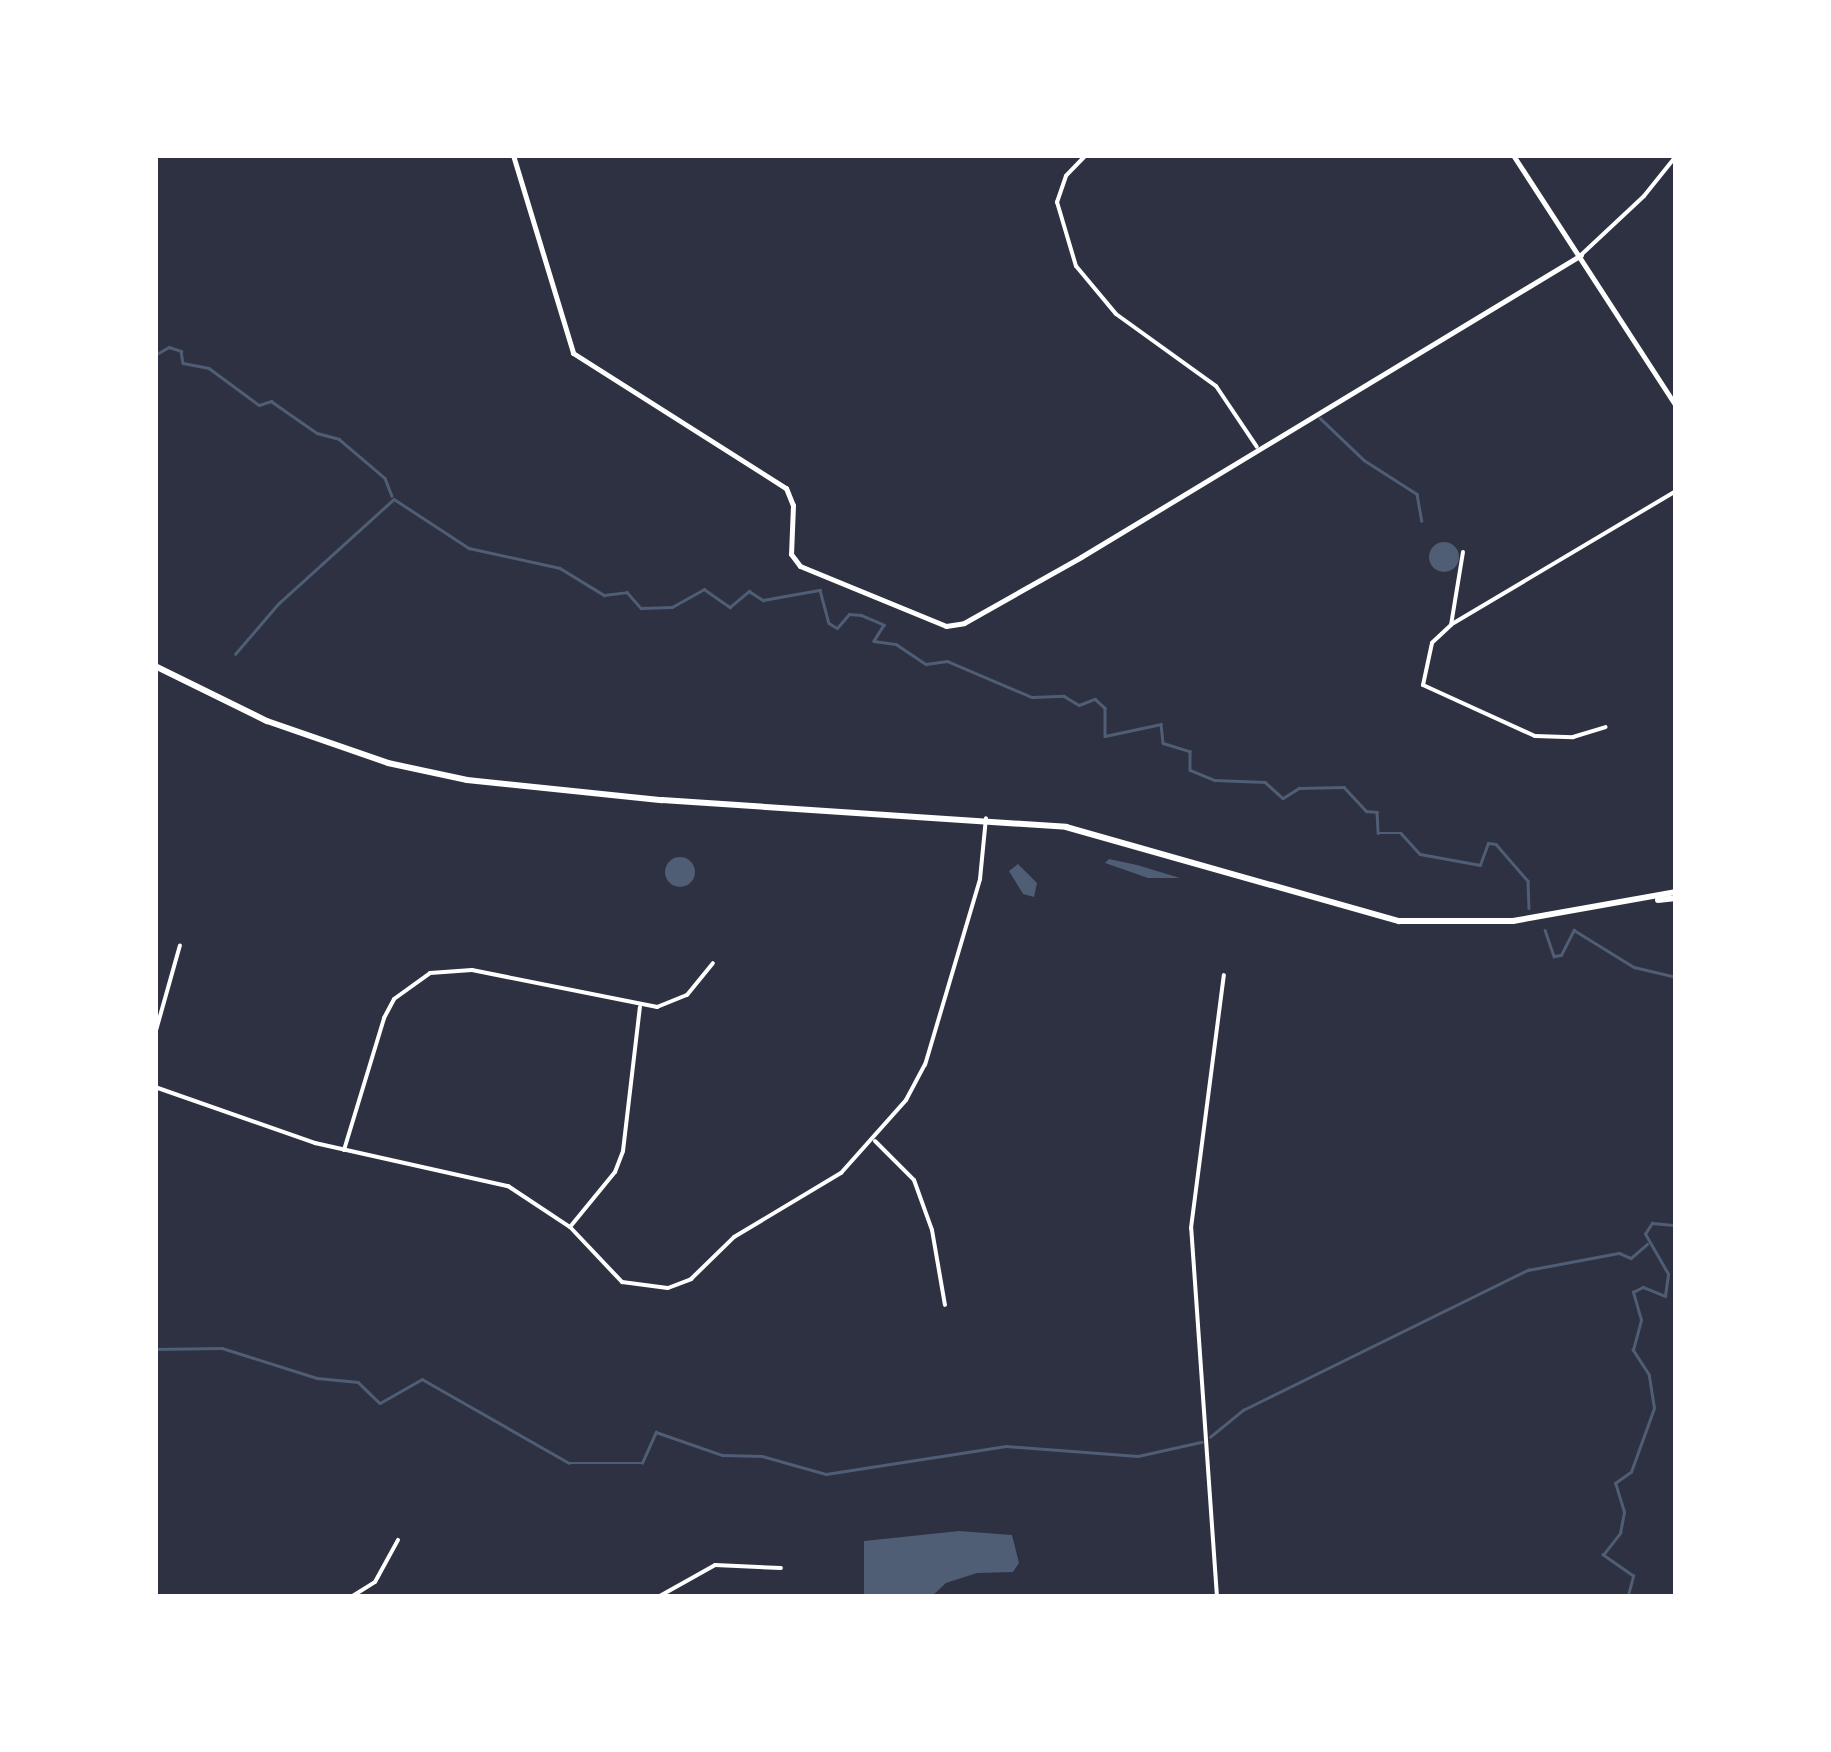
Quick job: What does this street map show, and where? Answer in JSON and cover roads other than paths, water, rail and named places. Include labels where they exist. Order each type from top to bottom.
[{"type":"main road","points":[[155,666],[267,721],[388,763],[467,780],[662,800],[986,818],[1120,839],[1310,900],[1399,921],[1514,921],[1676,895]]},
{"type":"street","points":[[513,155],[572,353],[786,488],[793,505],[791,554],[800,566],[946,626],[1000,604],[1581,256],[1676,156]]},
{"type":"street","points":[[1086,155],[1066,176],[1057,202],[1076,266],[1116,314],[1216,386],[1258,448]]},
{"type":"street","points":[[1514,155],[1676,406]]},
{"type":"street","points":[[1605,727],[1574,737],[1535,736],[1423,684],[1432,643],[1451,625],[1676,491]]},
{"type":"street","points":[[1451,625],[1462,552]]},
{"type":"street","points":[[155,1086],[344,1150],[508,1186],[570,1227],[622,1282],[668,1288],[691,1279],[734,1237],[827,1182],[875,1141],[926,1065],[980,879],[986,818]]},
{"type":"street","points":[[155,1034],[180,945]]},
{"type":"street","points":[[344,1150],[384,1018],[394,999],[430,973],[472,970],[640,1008],[687,995],[713,963]]},
{"type":"street","points":[[1217,1597],[1191,1205],[1224,975]]},
{"type":"street","points":[[570,1227],[615,1172],[623,1150],[640,1008]]},
{"type":"street","points":[[875,1141],[914,1180],[932,1230],[945,1305]]},
{"type":"street","points":[[351,1597],[374,1582],[398,1540]]},
{"type":"street","points":[[658,1597],[715,1564],[781,1568]]},
{"type":"water","points":[[1444,542],[1458,551],[1459,557],[1450,571],[1444,572],[1430,563],[1429,557],[1438,543]]},
{"type":"water","points":[[680,857],[691,861],[695,872],[691,883],[680,887],[669,883],[665,872],[669,861]]},
{"type":"water","points":[[1109,859],[1180,878],[1148,878],[1105,863]]},
{"type":"water","points":[[1018,864],[1037,883],[1034,897],[1023,894],[1009,871]]},
{"type":"water","points":[[959,1531],[1012,1535],[1019,1563],[1013,1572],[977,1573],[946,1583],[931,1597],[864,1597],[864,1541]]},
{"type":"waterway","points":[[155,355],[169,347],[181,351],[183,363],[209,368],[259,405],[271,401],[317,433],[339,439],[385,478],[392,496]]},
{"type":"waterway","points":[[1320,418],[1364,460],[1417,494],[1422,521]]},
{"type":"waterway","points":[[235,654],[278,604],[394,499],[469,548],[560,568],[604,595],[627,592],[641,608],[672,607],[704,589],[730,607],[749,591],[763,600],[820,590],[829,623],[837,628],[849,614],[861,615],[884,625],[874,641],[896,644],[926,664],[947,661],[1032,697],[1064,696],[1079,705],[1095,699],[1105,708],[1105,736],[1161,724],[1163,743],[1190,751],[1190,770],[1215,780],[1265,782],[1283,798],[1299,788],[1344,787],[1366,811],[1377,812],[1378,833],[1401,833],[1420,854],[1480,865],[1488,843],[1496,844],[1528,881],[1529,908]]},
{"type":"waterway","points":[[1545,930],[1554,956],[1561,955],[1574,930],[1634,967],[1676,977]]},
{"type":"waterway","points":[[1618,1597],[1628,1595],[1633,1576],[1603,1555],[1620,1533],[1624,1512],[1615,1483],[1631,1472],[1654,1408],[1649,1375],[1633,1350],[1641,1320],[1633,1292],[1643,1287],[1665,1296],[1668,1274],[1645,1234],[1652,1223],[1676,1225]]},
{"type":"waterway","points":[[1210,1437],[1243,1410],[1528,1270],[1619,1253],[1631,1258],[1647,1244]]},
{"type":"waterway","points":[[155,1349],[222,1348],[317,1378],[358,1382],[380,1403],[422,1379],[569,1463],[642,1463],[656,1432],[722,1455],[762,1456],[826,1474],[1006,1446],[1138,1456],[1201,1442]]}]
